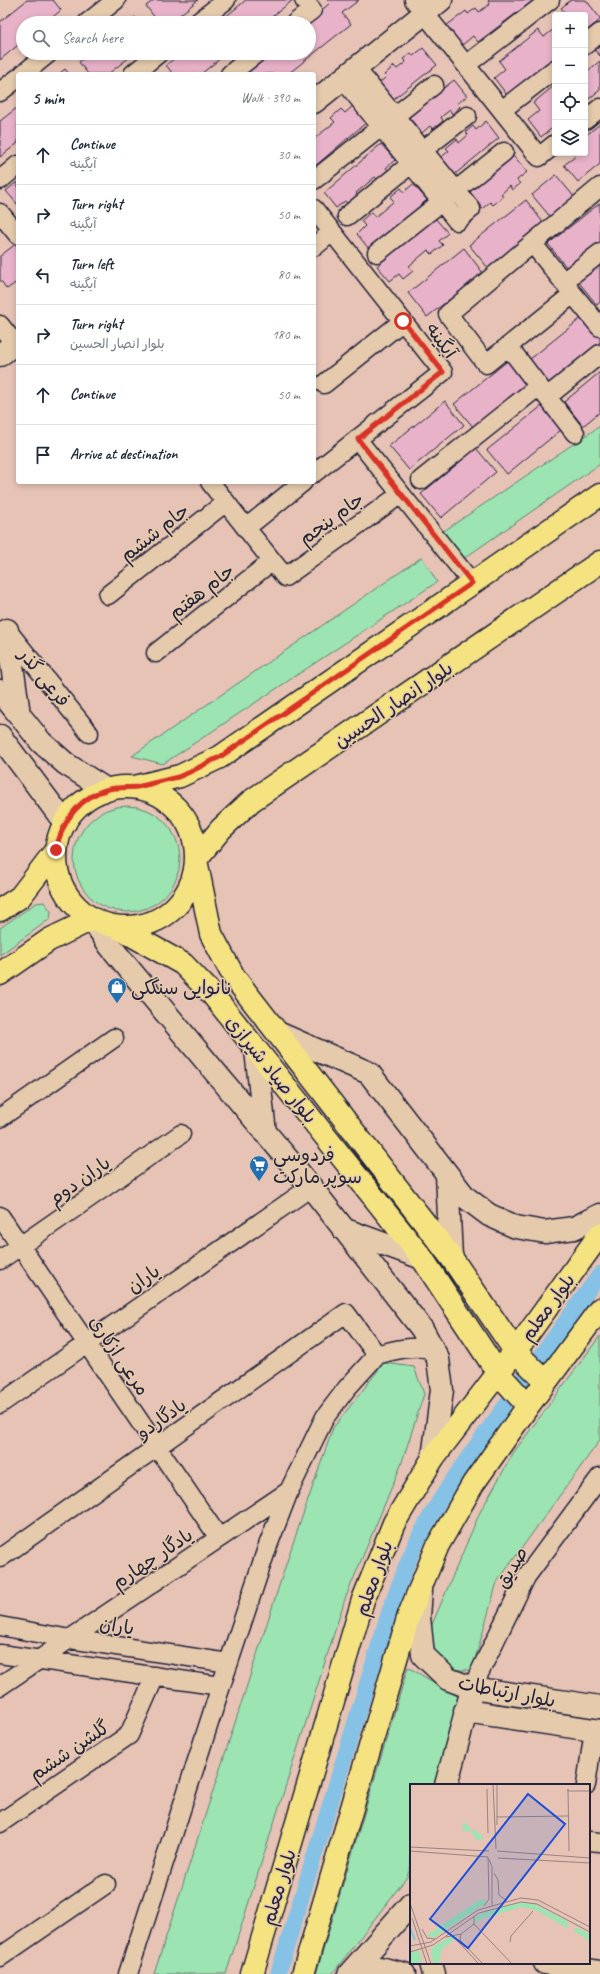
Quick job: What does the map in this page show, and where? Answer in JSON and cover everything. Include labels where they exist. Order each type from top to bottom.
[{"type":"main road","points":[[316,100],[349,74],[426,4]]},
{"type":"main road","points":[[135,787],[180,776],[220,757],[600,495]]},
{"type":"main road","name":"بلوار انصار الحسین","points":[[197,861],[220,829],[251,801],[600,562]]},
{"type":"main road","points":[[3,625],[19,715]]},
{"type":"main road","points":[[0,691],[41,742],[66,764],[107,790]]},
{"type":"main road","points":[[0,736],[65,823]]},
{"type":"main road","points":[[121,787],[135,787],[149,790],[163,796],[184,816],[194,836],[197,861],[191,886],[179,905],[161,919],[141,927],[118,928],[92,919],[81,912],[64,890],[56,863],[56,850],[65,823],[76,808],[90,797],[107,790],[121,787]]},
{"type":"main road","points":[[0,910],[20,897],[56,850]]},
{"type":"main road","name":"بلوار صیاد شیرازی","points":[[197,861],[211,934],[234,977],[451,1257],[515,1351],[545,1381]]},
{"type":"main road","points":[[0,974],[50,940],[92,919]]},
{"type":"main road","points":[[92,919],[110,946],[311,1188],[422,1329],[438,1359],[442,1390],[433,1458]]},
{"type":"main road","name":"بلوار صیاد شیرازی","points":[[118,928],[183,964],[212,994],[422,1258],[498,1372],[528,1406]]},
{"type":"main road","points":[[278,1033],[369,1073],[465,1197],[489,1214],[516,1227],[545,1232],[574,1228],[600,1215]]},
{"type":"main road","points":[[256,1050],[265,1133]]},
{"type":"main road","points":[[447,1175],[451,1257]]},
{"type":"main road","points":[[343,1229],[422,1258]]},
{"type":"main road","name":"بلوار معلم","points":[[252,1974],[363,1600],[394,1523],[433,1458],[515,1351],[600,1234]]},
{"type":"main road","points":[[303,1974],[409,1615],[438,1545],[465,1498],[545,1381],[600,1309]]},
{"type":"main road","name":"بلوار ارتباطات","points":[[421,1584],[419,1617],[422,1655],[448,1679],[472,1688],[600,1707]]},
{"type":"main road","points":[[446,1784],[472,1688]]},
{"type":"main road","name":"بلوار ارتباطات","points":[[465,1711],[597,1731]]},
{"type":"main road","points":[[349,1974],[410,1905]]},
{"type":"main road","points":[[431,1964],[434,1974]]},
{"type":"main road","points":[[551,1964],[600,1972]]},
{"type":"main road","points":[[349,1974],[379,1968],[404,1974]]},
{"type":"street","points":[[96,16],[116,0]]},
{"type":"street","points":[[206,16],[226,0]]},
{"type":"street","points":[[304,0],[312,10],[304,16]]},
{"type":"street","points":[[466,65],[550,0]]},
{"type":"street","points":[[426,4],[466,65],[539,157],[552,146]]},
{"type":"street","points":[[588,43],[600,33]]},
{"type":"street","points":[[25,72],[40,60]]},
{"type":"street","points":[[135,72],[150,60]]},
{"type":"street","points":[[233,72],[248,60]]},
{"type":"street","points":[[502,110],[552,70]]},
{"type":"street","points":[[349,74],[388,121],[423,150],[472,209],[457,221],[411,164],[388,121]]},
{"type":"street","points":[[0,92],[16,80]]},
{"type":"street","points":[[316,178],[434,85]]},
{"type":"street","points":[[588,118],[600,108]]},
{"type":"street","points":[[423,150],[467,116]]},
{"type":"street","points":[[377,253],[504,152]]},
{"type":"street","points":[[347,216],[411,164]]},
{"type":"street","points":[[0,180],[16,167]]},
{"type":"street","points":[[600,188],[448,314],[486,364],[508,346],[568,288],[600,253]]},
{"type":"street","name":"آبگینه","points":[[316,212],[443,372],[316,472]]},
{"type":"street","points":[[0,213],[16,233]]},
{"type":"street","points":[[316,245],[332,232]]},
{"type":"street","points":[[533,244],[600,327]]},
{"type":"street","points":[[324,384],[403,321]]},
{"type":"street","points":[[0,325],[11,347]]},
{"type":"street","points":[[508,346],[575,432]]},
{"type":"street","points":[[421,480],[543,392],[600,354]]},
{"type":"street","points":[[358,439],[472,583]]},
{"type":"street","points":[[212,484],[272,561]]},
{"type":"street","points":[[246,528],[301,484]]},
{"type":"street","name":"جام پنجم","points":[[272,561],[285,577],[401,494]]},
{"type":"street","name":"جام ششم","points":[[108,595],[226,502]]},
{"type":"street","name":"جام هفتم","points":[[156,653],[272,561]]},
{"type":"street","name":"فرعی گذر","points":[[3,625],[89,733]]},
{"type":"street","points":[[0,1118],[114,1038]]},
{"type":"street","name":"یاران دوم","points":[[0,1260],[181,1134]]},
{"type":"street","name":"یاران","points":[[0,1404],[311,1188]]},
{"type":"street","name":"مرعی ازکاری","points":[[0,1216],[219,1538]]},
{"type":"street","name":"یادگار‌دو","points":[[0,1558],[346,1313],[377,1355]]},
{"type":"street","points":[[128,1974],[267,1548],[289,1491],[325,1417],[347,1388],[377,1355],[397,1348],[414,1346],[432,1348]]},
{"type":"street","name":"صدیق","points":[[472,1688],[526,1578],[600,1477]]},
{"type":"street","name":"یادگار چهارم","points":[[0,1686],[289,1491]]},
{"type":"street","name":"یاران","points":[[0,1626],[70,1639],[229,1663]]},
{"type":"street","points":[[0,1654],[221,1686]]},
{"type":"street","name":"گلشن ششم","points":[[0,1823],[129,1735],[155,1676]]},
{"type":"street","points":[[586,1784],[597,1731]]},
{"type":"street","points":[[590,1841],[600,1842]]},
{"type":"street","points":[[0,1957],[106,1884]]},
{"type":"green space","points":[[600,426],[600,464],[463,559],[441,533]]},
{"type":"green space","points":[[422,557],[437,582],[163,764],[132,756]]},
{"type":"green space","points":[[127,806],[147,810],[164,822],[176,839],[180,859],[176,879],[164,896],[147,908],[127,912],[107,908],[90,896],[78,879],[74,859],[78,839],[90,822],[107,810]]},
{"type":"green space","points":[[44,902],[51,911],[50,919],[0,955],[0,928],[36,903]]},
{"type":"green space","points":[[600,1336],[600,1440],[497,1582],[472,1670],[456,1670],[437,1655],[428,1634],[480,1512],[514,1452]]},
{"type":"green space","points":[[384,1363],[414,1367],[424,1394],[401,1465],[345,1599],[226,1974],[154,1974],[290,1552],[333,1428]]},
{"type":"green space","points":[[408,1667],[462,1699],[435,1784],[410,1784],[410,1868],[407,1877],[332,1974],[316,1974]]},
{"type":"building","points":[[27,0],[53,0],[61,10],[54,16],[16,16],[16,47],[0,60],[0,22]]},
{"type":"building","points":[[154,0],[198,0],[179,16],[154,16],[146,6]]},
{"type":"building","points":[[246,0],[293,0],[273,16],[227,16]]},
{"type":"building","points":[[327,0],[359,0],[342,13],[351,24],[316,52],[316,16],[314,16],[330,3]]},
{"type":"building","points":[[534,0],[478,42],[473,36],[461,46],[446,26],[466,11],[468,14],[476,8],[479,12],[490,4],[488,1]]},
{"type":"building","points":[[571,0],[586,0],[600,20],[588,30],[588,12],[564,12],[561,8]]},
{"type":"building","points":[[538,30],[544,37],[552,30],[552,59],[507,95],[494,78],[505,69],[499,61]]},
{"type":"building","points":[[600,46],[600,56],[595,50]]},
{"type":"building","points":[[423,48],[437,65],[391,101],[378,84],[386,77],[384,75],[394,66],[397,69],[406,62],[403,59],[411,53],[413,56]]},
{"type":"building","points":[[81,60],[126,60],[111,72],[86,72],[79,62]]},
{"type":"building","points":[[172,60],[218,60],[203,72],[171,72],[166,65]]},
{"type":"building","points":[[260,60],[306,60],[291,72],[245,72]]},
{"type":"building","points":[[600,61],[600,90],[588,100],[588,84],[588,71]]},
{"type":"building","points":[[454,80],[467,96],[457,104],[460,107],[452,114],[450,110],[441,117],[443,121],[433,129],[430,126],[422,133],[408,116]]},
{"type":"building","points":[[552,87],[552,128],[541,137],[528,120],[539,111],[533,103]]},
{"type":"building","points":[[354,105],[368,121],[316,165],[316,137],[335,122],[331,118],[341,109],[345,113]]},
{"type":"building","points":[[16,109],[16,145],[0,157],[0,121]]},
{"type":"building","points":[[486,121],[499,138],[454,175],[440,158],[449,151],[446,148],[457,139],[459,143],[468,135],[466,132],[473,126],[476,130]]},
{"type":"building","points":[[600,124],[600,164],[578,182],[564,165],[576,156],[588,156],[588,134]]},
{"type":"building","points":[[381,144],[395,160],[386,168],[390,172],[379,181],[375,177],[356,193],[360,197],[350,206],[345,201],[336,208],[324,193]]},
{"type":"building","points":[[514,156],[527,172],[517,180],[520,184],[512,190],[510,186],[501,194],[503,197],[493,205],[490,202],[482,209],[469,192]]},
{"type":"building","points":[[556,175],[576,199],[552,219],[532,195]]},
{"type":"building","points":[[16,183],[16,203],[6,191]]},
{"type":"building","points":[[413,184],[427,200],[369,249],[357,234],[365,226],[361,221],[371,212],[375,217],[394,201],[390,197],[401,188],[404,192]]},
{"type":"building","points":[[526,200],[545,225],[489,269],[469,245]]},
{"type":"building","points":[[600,203],[600,242],[567,268],[548,244]]},
{"type":"building","points":[[434,217],[448,233],[439,241],[443,245],[432,254],[428,250],[409,266],[413,271],[403,279],[399,274],[390,281],[377,266]]},
{"type":"building","points":[[16,244],[16,282],[7,289],[0,280],[0,256]]},
{"type":"building","points":[[464,248],[483,273],[427,317],[408,293]]},
{"type":"building","points":[[600,262],[600,302],[597,305],[577,280]]},
{"type":"building","points":[[585,315],[600,334],[600,342],[549,384],[529,360]]},
{"type":"building","points":[[510,359],[529,383],[474,428],[454,404]]},
{"type":"building","points":[[600,372],[600,412],[583,426],[564,402]]},
{"type":"building","points":[[445,401],[464,425],[409,470],[389,446]]},
{"type":"building","points":[[543,405],[562,429],[507,474],[487,450]]},
{"type":"building","points":[[476,448],[496,472],[441,518],[421,494]]},
{"type":"waterway","points":[[538,1360],[600,1274]]},
{"type":"waterway","points":[[521,1384],[526,1376]]},
{"type":"waterway","points":[[278,1974],[390,1609],[408,1562],[420,1535],[440,1500],[474,1449],[510,1400]]},
{"type":"place","name":"نانوایی سنگکی","points":[[117,1004]]},
{"type":"place","name":"فردوسی سوپر مارکت","points":[[259,1182]]},
{"type":"route","points":[[56,850],[59,836],[65,823],[76,808],[90,797],[107,790],[121,787],[135,787],[180,776],[220,757],[472,583],[358,439],[443,372],[403,321]]}]
